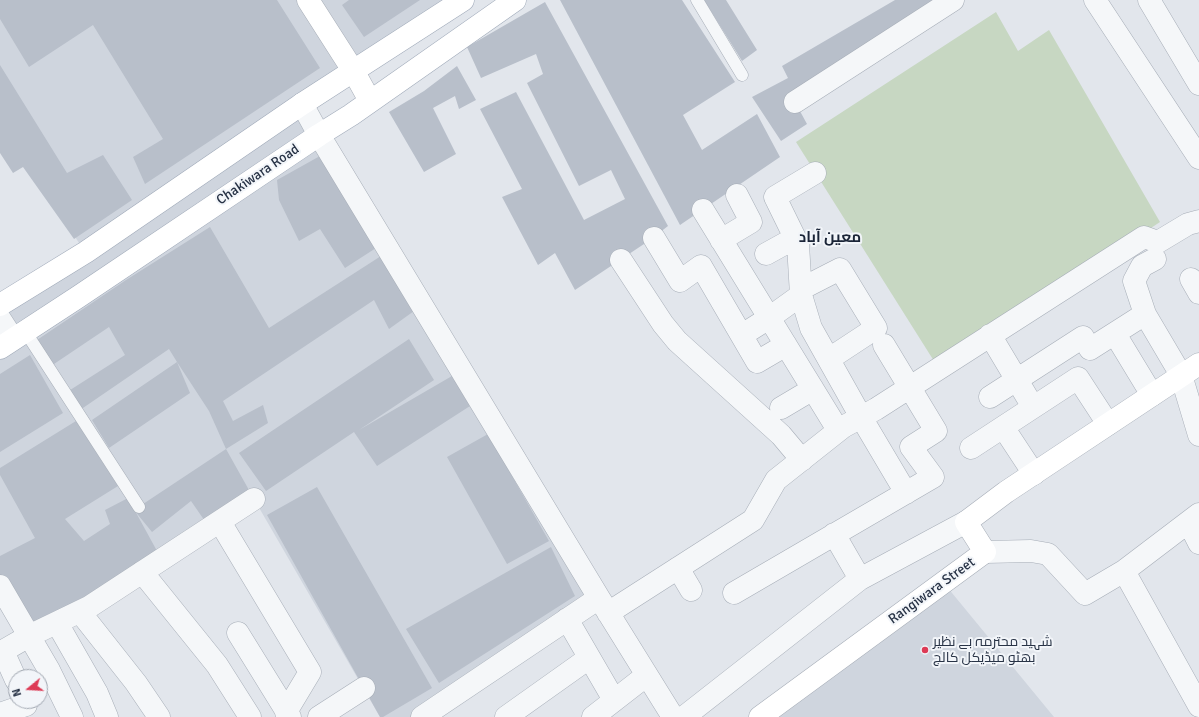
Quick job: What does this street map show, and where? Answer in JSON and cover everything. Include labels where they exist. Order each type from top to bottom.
[{"type":"main road","points":[[308,0],[354,72],[370,101]]},
{"type":"main road","points":[[0,305],[86,252],[302,104],[464,0]]},
{"type":"main road","name":"Chakiwara Road","points":[[13,339],[351,115],[515,0]]},
{"type":"main road","points":[[966,522],[1006,492],[1190,369]]},
{"type":"main road","name":"Rangiwara Street","points":[[760,717],[985,552],[966,522]]},
{"type":"street","points":[[795,102],[953,0]]},
{"type":"street","points":[[1095,0],[1199,158]]},
{"type":"street","points":[[1149,0],[1199,84]]},
{"type":"street","points":[[302,104],[319,135],[603,606],[674,716],[860,579],[966,522]]},
{"type":"street","points":[[815,173],[775,197],[798,244],[801,292],[812,328],[861,417],[906,493]]},
{"type":"street","points":[[721,240],[751,222],[737,194]]},
{"type":"street","points":[[703,210],[838,430]]},
{"type":"street","points":[[422,717],[567,619],[603,606],[678,568],[752,520],[776,480],[838,430],[909,388],[1144,237],[1158,242],[1188,224],[1199,221]]},
{"type":"street","points":[[654,238],[680,281],[701,266],[758,362],[786,346]]},
{"type":"street","points":[[766,254],[795,238]]},
{"type":"street","points":[[1155,259],[1142,266],[1134,281],[1145,314],[1190,369],[1199,436]]},
{"type":"street","points":[[621,260],[663,324],[677,341],[781,435],[802,460]]},
{"type":"street","points":[[742,335],[769,318],[801,292],[840,269],[876,328],[829,359]]},
{"type":"street","points":[[990,396],[1083,337],[1090,350],[1145,314]]},
{"type":"street","points":[[0,319],[13,339]]},
{"type":"street","points":[[1115,334],[1152,395]]},
{"type":"street","points":[[990,335],[1033,407]]},
{"type":"street","points":[[734,593],[933,477],[911,446],[936,431],[884,345]]},
{"type":"street","points":[[971,448],[1078,378],[1108,424]]},
{"type":"street","points":[[781,408],[813,389]]},
{"type":"street","points":[[1003,427],[1034,474]]},
{"type":"street","points":[[11,669],[3,651],[80,612],[254,499]]},
{"type":"street","points":[[985,552],[1031,551],[1048,554],[1085,594],[1124,571],[1194,518],[1199,543]]},
{"type":"street","points":[[220,522],[310,672],[288,714]]},
{"type":"street","points":[[834,534],[860,579]]},
{"type":"street","points":[[678,568],[691,590]]},
{"type":"street","points":[[1124,571],[1196,708]]},
{"type":"street","points":[[142,572],[217,665],[250,717]]},
{"type":"street","points":[[1,589],[49,670],[72,717]]},
{"type":"street","points":[[80,612],[136,683],[159,717]]},
{"type":"street","points":[[567,619],[614,700]]},
{"type":"street","points":[[57,623],[97,692],[108,717]]},
{"type":"street","points":[[238,634],[288,714]]},
{"type":"street","points":[[506,717],[589,658]]},
{"type":"street","points":[[592,717],[647,675]]},
{"type":"street","points":[[319,717],[364,688]]},
{"type":"street","points":[[0,714],[22,709]]},
{"type":"lane","points":[[697,0],[742,75]]},
{"type":"lane","points":[[13,339],[139,507]]},
{"type":"shaded area","points":[[0,0],[469,0],[308,107],[599,598],[423,717],[380,717],[254,499],[141,571],[0,588],[0,311],[86,254],[0,119]]},
{"type":"shaded area","name":"شہید محترمہ بے نظیر بھٹو میڈیکل کالج","points":[[943,582],[1054,717],[760,717]]},
{"type":"green space","points":[[996,12],[1018,51],[1049,30],[1160,222],[939,369],[796,142]]},
{"type":"building","points":[[0,0],[277,0],[320,68],[145,184],[133,157],[163,139],[93,25],[29,67],[0,19]]},
{"type":"building","points":[[349,0],[420,0],[364,37],[342,5]]},
{"type":"building","points":[[560,0],[682,0],[735,82],[683,115],[702,150],[757,114],[780,157],[680,225]]},
{"type":"building","points":[[704,0],[726,0],[757,50],[742,61]]},
{"type":"building","points":[[895,0],[944,0],[795,102],[807,124],[781,141],[752,97],[788,78],[782,66]]},
{"type":"building","points":[[545,2],[668,226],[650,240],[575,290],[555,253],[538,265],[502,197],[522,189],[480,109],[516,92],[584,220],[625,199],[611,170],[579,186],[527,83],[543,74],[536,54],[481,78],[467,47]]},
{"type":"building","points":[[0,65],[67,173],[103,155],[132,200],[74,239],[23,167],[13,173],[0,153]]},
{"type":"building","points":[[457,66],[476,100],[459,109],[455,96],[433,108],[456,154],[424,172],[389,112],[424,91]]},
{"type":"building","points":[[320,156],[376,248],[345,268],[320,229],[299,241],[279,200],[277,180]]},
{"type":"building","points":[[210,227],[269,328],[381,256],[414,311],[389,329],[374,300],[223,401],[233,421],[263,405],[268,423],[226,449],[209,411],[169,349],[80,410],[67,392],[125,355],[109,327],[51,366],[34,342],[126,280]]},
{"type":"building","points":[[409,339],[434,380],[359,430],[452,376],[470,406],[377,466],[354,432],[266,491],[239,453]]},
{"type":"building","points":[[30,355],[63,413],[0,452],[0,374]]},
{"type":"building","points":[[177,362],[190,393],[109,448],[92,420]]},
{"type":"building","points":[[76,421],[118,486],[65,519],[84,541],[110,524],[105,510],[128,498],[163,562],[29,636],[0,586],[0,556],[35,538],[0,475],[0,468]]},
{"type":"building","points":[[488,434],[549,541],[507,564],[447,457]]},
{"type":"building","points":[[226,449],[254,499],[209,527],[191,501],[152,532],[134,510]]},
{"type":"building","points":[[317,487],[432,688],[383,717],[380,717],[267,515]]},
{"type":"building","points":[[551,547],[575,596],[439,683],[406,629]]},
{"type":"place","name":"شہید محترمہ بے نظیر بھٹو میڈیکل کالج","points":[[925,650]]},
{"type":"district","name":"معین آباد","points":[[830,238]]}]
